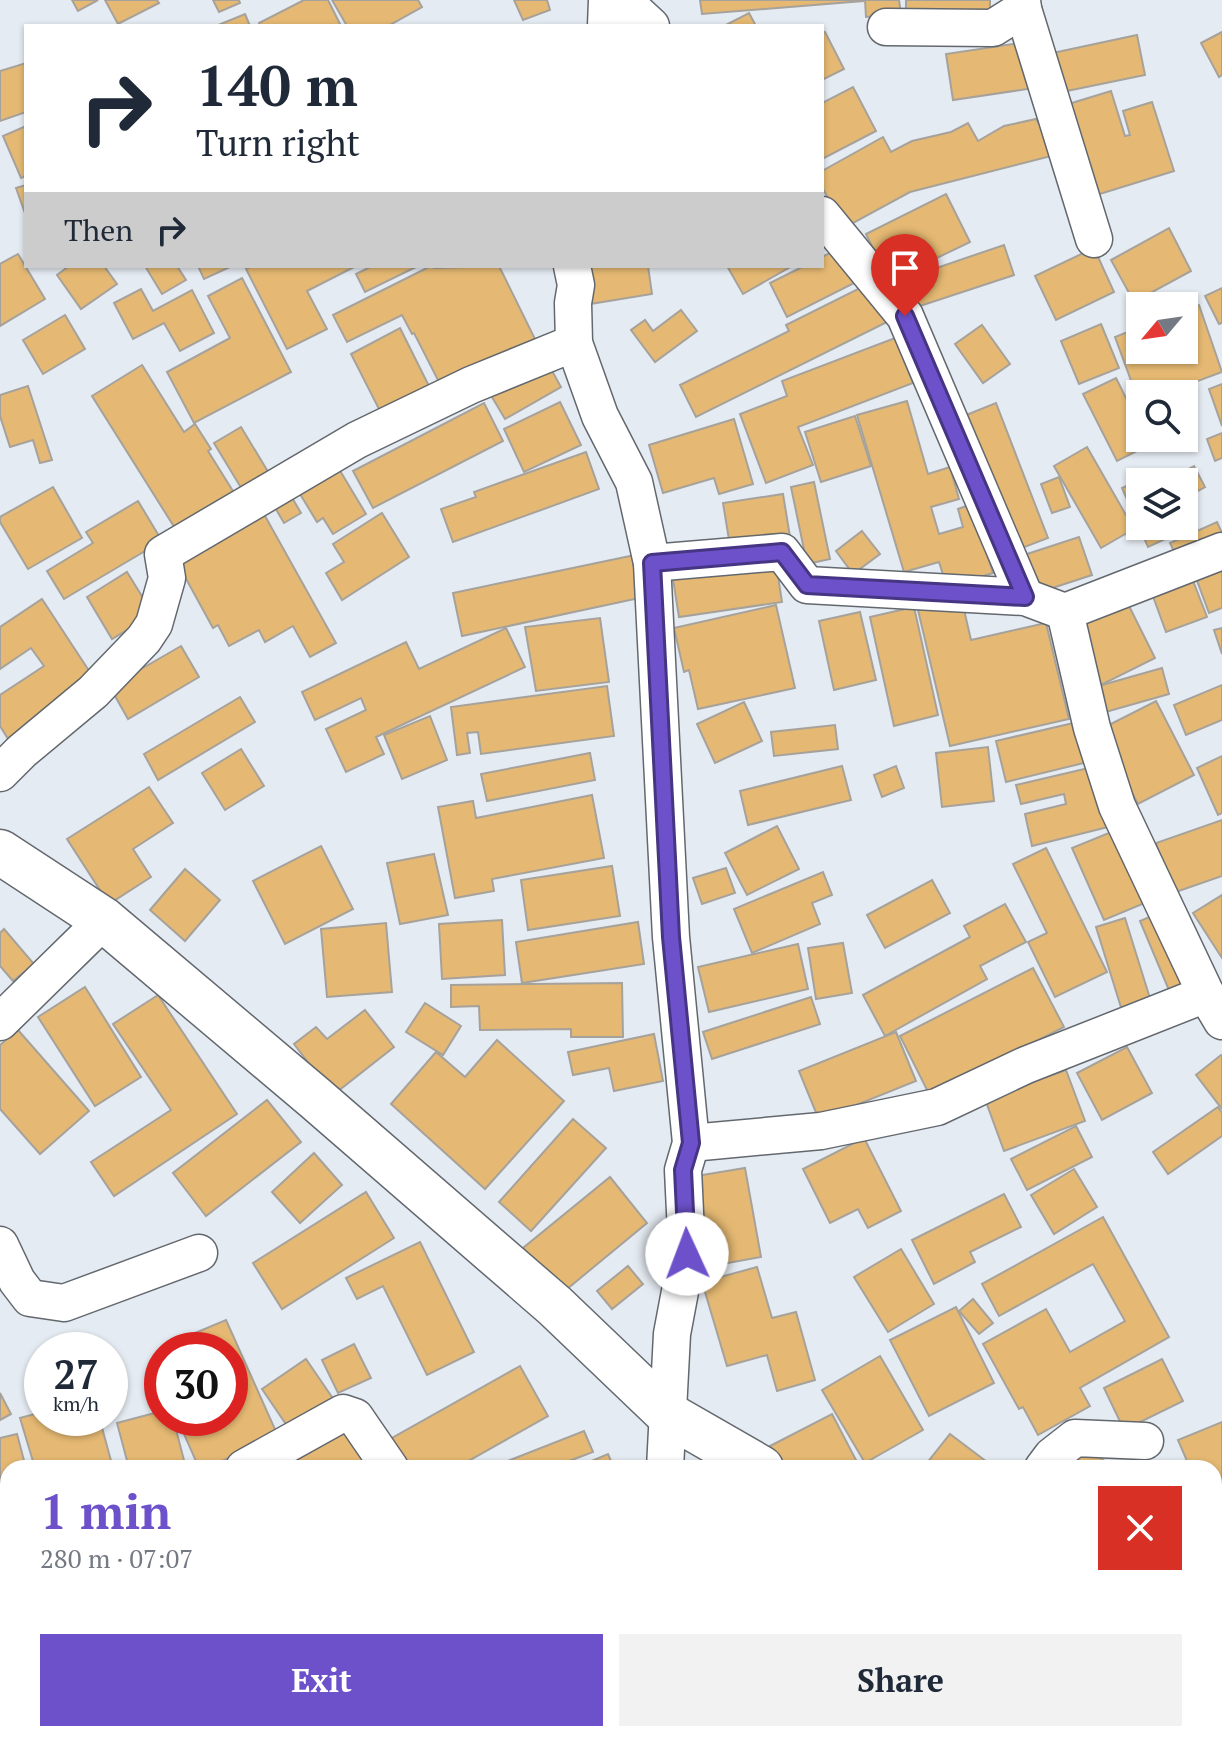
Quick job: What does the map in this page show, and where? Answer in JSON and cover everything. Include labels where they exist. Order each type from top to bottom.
[{"type":"street","points":[[606,24],[607,0]]},
{"type":"street","points":[[623,0],[649,24]]},
{"type":"street","points":[[886,27],[993,28],[1022,5],[1094,239]]},
{"type":"street","points":[[824,217],[905,316],[1025,597]]},
{"type":"street","points":[[572,268],[576,285],[574,343],[600,416],[634,482],[652,563],[671,937],[691,1143],[683,1170],[687,1254],[672,1334],[666,1460]]},
{"type":"street","points":[[0,773],[93,692],[144,639],[154,624],[167,578],[163,554],[357,440],[471,385],[574,343]]},
{"type":"street","points":[[652,563],[782,552],[807,585],[1025,597],[1065,612],[1222,551]]},
{"type":"street","points":[[691,1143],[821,1131],[937,1107],[1026,1065],[1214,1008],[1117,806],[1092,728],[1065,612]]},
{"type":"street","points":[[0,852],[104,920],[555,1306],[669,1415],[747,1460]]},
{"type":"street","points":[[0,1022],[104,920]]},
{"type":"street","points":[[0,1245],[17,1281],[30,1298],[64,1303],[199,1253]]},
{"type":"street","points":[[258,1460],[343,1413],[355,1417],[385,1460]]},
{"type":"street","points":[[1049,1460],[1075,1438],[1145,1441]]},
{"type":"building","points":[[72,0],[98,0],[78,11]]},
{"type":"building","points":[[105,0],[157,0],[159,3],[118,24]]},
{"type":"building","points":[[213,0],[239,0],[240,3],[219,12]]},
{"type":"building","points":[[304,0],[328,0],[340,24],[259,24]]},
{"type":"building","points":[[332,0],[418,0],[422,7],[392,24],[346,24]]},
{"type":"building","points":[[514,0],[547,0],[550,10],[523,20]]},
{"type":"building","points":[[700,0],[863,0],[863,1],[702,14]]},
{"type":"building","points":[[865,0],[899,0],[901,14],[866,17]]},
{"type":"building","points":[[906,0],[990,0],[990,17],[906,16]]},
{"type":"building","points":[[749,13],[755,24],[728,24]]},
{"type":"building","points":[[245,14],[249,24],[221,24]]},
{"type":"building","points":[[1222,32],[1222,75],[1219,77],[1201,43]]},
{"type":"building","points":[[824,33],[844,69],[824,79]]},
{"type":"building","points":[[1137,35],[1145,75],[1057,93],[1048,54]]},
{"type":"building","points":[[1027,42],[1034,88],[953,100],[946,54]]},
{"type":"building","points":[[24,64],[24,113],[0,121],[0,71]]},
{"type":"building","points":[[853,87],[876,131],[824,158],[824,102]]},
{"type":"building","points":[[1111,91],[1125,136],[1130,135],[1123,111],[1152,102],[1174,171],[1090,197],[1062,106]]},
{"type":"building","points":[[1036,119],[1047,137],[1051,156],[910,192],[844,228],[824,191],[824,170],[883,137],[891,152],[912,141],[951,132],[968,123],[978,141],[1004,126]]},
{"type":"building","points":[[24,127],[24,177],[21,178],[3,136]]},
{"type":"building","points":[[24,186],[24,210],[16,188]]},
{"type":"building","points":[[946,194],[970,242],[889,281],[866,234]]},
{"type":"building","points":[[1169,228],[1191,271],[1152,292],[1129,292],[1111,260]]},
{"type":"building","points":[[1004,245],[1014,275],[914,308],[904,279]]},
{"type":"building","points":[[843,246],[860,280],[787,317],[770,283],[800,268],[824,268],[824,256]]},
{"type":"building","points":[[1094,248],[1114,292],[1056,320],[1035,276]]},
{"type":"building","points":[[18,254],[45,299],[0,326],[0,264]]},
{"type":"building","points":[[66,268],[105,268],[117,284],[81,309],[57,275]]},
{"type":"building","points":[[146,268],[178,268],[186,280],[162,294]]},
{"type":"building","points":[[199,268],[228,268],[204,279]]},
{"type":"building","points":[[352,268],[307,291],[327,329],[287,349],[246,269]]},
{"type":"building","points":[[368,268],[414,268],[365,292],[356,274]]},
{"type":"building","points":[[427,268],[500,268],[535,339],[441,386],[402,315],[347,342],[333,315]]},
{"type":"building","points":[[583,268],[648,268],[652,294],[590,304]]},
{"type":"building","points":[[728,268],[788,268],[743,294]]},
{"type":"building","points":[[242,278],[291,372],[194,423],[167,372],[230,338],[208,296]]},
{"type":"building","points":[[870,283],[889,321],[696,417],[680,385],[789,331],[786,325]]},
{"type":"building","points":[[1222,288],[1222,323],[1219,324],[1205,296]]},
{"type":"building","points":[[141,289],[153,311],[192,290],[214,333],[180,351],[164,323],[133,339],[114,303]]},
{"type":"building","points":[[1198,305],[1222,372],[1198,381],[1131,380],[1115,337],[1126,333],[1126,364],[1198,364]]},
{"type":"building","points":[[681,310],[697,331],[655,362],[631,330],[645,320],[653,331]]},
{"type":"building","points":[[65,315],[85,349],[43,374],[23,340]]},
{"type":"building","points":[[1101,324],[1119,368],[1079,384],[1061,341]]},
{"type":"building","points":[[982,325],[1010,364],[983,383],[955,344]]},
{"type":"building","points":[[400,328],[432,392],[383,417],[351,354]]},
{"type":"building","points":[[895,338],[913,383],[798,427],[813,465],[766,483],[740,414],[787,396],[782,381]]},
{"type":"building","points":[[546,360],[561,387],[505,419],[489,392]]},
{"type":"building","points":[[142,365],[184,432],[195,424],[236,496],[178,533],[92,396]]},
{"type":"building","points":[[1116,378],[1126,398],[1126,452],[1135,452],[1117,461],[1083,394]]},
{"type":"building","points":[[1222,384],[1222,426],[1209,389]]},
{"type":"building","points":[[28,386],[52,460],[40,463],[33,440],[10,447],[0,416],[0,395]]},
{"type":"building","points":[[907,401],[928,474],[950,467],[959,499],[931,507],[939,534],[963,527],[958,509],[972,504],[993,573],[947,587],[939,562],[904,572],[857,415]]},
{"type":"building","points":[[560,402],[581,445],[524,472],[504,429]]},
{"type":"building","points":[[484,403],[503,441],[373,508],[353,471]]},
{"type":"building","points":[[996,403],[1048,538],[1014,551],[961,417]]},
{"type":"building","points":[[855,416],[871,466],[821,482],[805,432]]},
{"type":"building","points":[[734,419],[753,484],[719,494],[714,478],[663,493],[649,445]]},
{"type":"building","points":[[241,427],[270,475],[243,491],[214,443]]},
{"type":"building","points":[[1222,433],[1222,458],[1215,461],[1207,439]]},
{"type":"building","points":[[1087,447],[1126,515],[1126,534],[1101,548],[1054,466]]},
{"type":"building","points":[[586,452],[599,489],[453,542],[441,509],[476,497],[474,492]]},
{"type":"building","points":[[336,464],[366,514],[333,534],[323,518],[317,522],[297,489]]},
{"type":"building","points":[[1198,474],[1205,487],[1198,491]]},
{"type":"building","points":[[1059,477],[1070,507],[1052,513],[1041,484]]},
{"type":"building","points":[[814,482],[830,559],[807,564],[791,487]]},
{"type":"building","points":[[53,487],[82,538],[28,569],[0,517]]},
{"type":"building","points":[[287,489],[301,513],[284,523],[270,499]]},
{"type":"building","points":[[783,494],[791,543],[731,552],[723,503]]},
{"type":"building","points":[[138,501],[162,541],[64,599],[47,571],[93,543],[86,532]]},
{"type":"building","points":[[260,507],[336,643],[310,657],[293,626],[265,642],[259,630],[229,646],[218,625],[213,628],[173,555]]},
{"type":"building","points":[[382,513],[409,557],[342,600],[326,573],[344,562],[333,544]]},
{"type":"building","points":[[1217,522],[1222,543],[1179,562],[1170,543],[1198,540],[1198,530]]},
{"type":"building","points":[[862,531],[880,554],[853,574],[836,551]]},
{"type":"building","points":[[1079,537],[1092,575],[1034,594],[1021,556]]},
{"type":"building","points":[[1145,540],[1163,540],[1148,547]]},
{"type":"building","points":[[635,555],[644,597],[462,636],[453,593]]},
{"type":"building","points":[[1222,556],[1222,608],[1209,613],[1192,567]]},
{"type":"building","points":[[775,557],[782,602],[679,617],[672,573]]},
{"type":"building","points":[[127,572],[153,614],[112,639],[87,597]]},
{"type":"building","points":[[1190,573],[1207,617],[1166,632],[1150,588]]},
{"type":"building","points":[[1124,596],[1155,658],[1101,685],[1070,622]]},
{"type":"building","points":[[42,599],[97,683],[10,742],[0,726],[0,695],[44,666],[31,648],[0,669],[0,627]]},
{"type":"building","points":[[962,601],[971,640],[1046,623],[1069,719],[950,746],[918,610]]},
{"type":"building","points":[[776,605],[795,688],[698,709],[689,670],[684,672],[674,628]]},
{"type":"building","points":[[914,607],[938,715],[894,726],[870,617]]},
{"type":"building","points":[[860,612],[876,680],[834,690],[819,621]]},
{"type":"building","points":[[600,618],[609,682],[536,691],[525,627]]},
{"type":"building","points":[[506,628],[525,667],[376,737],[384,754],[346,772],[326,729],[366,710],[361,698],[315,720],[302,692],[406,642],[419,669]]},
{"type":"building","points":[[1222,628],[1222,654],[1214,630]]},
{"type":"building","points":[[181,646],[199,677],[128,719],[110,687]]},
{"type":"building","points":[[1162,668],[1169,694],[1102,713],[1095,687]]},
{"type":"building","points":[[1222,685],[1222,720],[1186,735],[1174,705]]},
{"type":"building","points":[[607,686],[614,736],[481,754],[478,732],[467,733],[470,753],[457,755],[451,707]]},
{"type":"building","points":[[240,697],[255,722],[158,780],[144,754]]},
{"type":"building","points":[[1156,701],[1194,775],[1138,804],[1099,730]]},
{"type":"building","points":[[744,702],[762,741],[715,763],[697,724]]},
{"type":"building","points":[[430,716],[447,760],[402,779],[384,735]]},
{"type":"building","points":[[1082,721],[1092,761],[1006,782],[996,741]]},
{"type":"building","points":[[835,725],[838,749],[774,756],[771,732]]},
{"type":"building","points":[[988,747],[994,801],[942,807],[936,753]]},
{"type":"building","points":[[241,749],[264,786],[225,810],[202,773]]},
{"type":"building","points":[[590,753],[595,780],[487,801],[481,774]]},
{"type":"building","points":[[1222,756],[1222,813],[1218,815],[1197,768]]},
{"type":"building","points":[[842,766],[851,800],[748,825],[740,791]]},
{"type":"building","points":[[896,766],[904,788],[882,797],[874,775]]},
{"type":"building","points":[[1093,767],[1108,827],[1032,846],[1025,814],[1066,804],[1064,794],[1021,804],[1016,785]]},
{"type":"building","points":[[149,787],[173,823],[133,849],[151,877],[109,904],[67,839]]},
{"type":"building","points":[[592,795],[604,858],[492,879],[494,891],[455,898],[438,807],[473,801],[476,818]]},
{"type":"building","points":[[1222,820],[1222,876],[1173,893],[1156,843]]},
{"type":"building","points":[[777,826],[799,869],[747,895],[725,853]]},
{"type":"building","points":[[1121,828],[1152,900],[1104,920],[1072,848]]},
{"type":"building","points":[[321,846],[353,909],[285,944],[253,881]]},
{"type":"building","points":[[1046,848],[1107,972],[1055,997],[1028,942],[1047,933],[1013,864]]},
{"type":"building","points":[[434,854],[448,915],[400,924],[387,863]]},
{"type":"building","points":[[612,866],[620,916],[528,930],[521,880]]},
{"type":"building","points":[[726,868],[735,893],[702,904],[693,878]]},
{"type":"building","points":[[185,869],[220,900],[185,941],[150,910]]},
{"type":"building","points":[[823,872],[832,895],[812,903],[820,924],[752,953],[734,909]]},
{"type":"building","points":[[932,880],[950,913],[885,948],[867,915]]},
{"type":"building","points":[[1222,895],[1222,958],[1193,913]]},
{"type":"building","points":[[1005,904],[1026,942],[980,966],[987,979],[885,1036],[863,995],[970,937],[964,926]]},
{"type":"building","points":[[1161,912],[1192,987],[1171,995],[1140,921]]},
{"type":"building","points":[[1125,918],[1153,1008],[1124,1017],[1096,927]]},
{"type":"building","points":[[502,920],[505,975],[442,979],[439,924]]},
{"type":"building","points":[[638,922],[644,964],[522,983],[516,942]]},
{"type":"building","points":[[386,923],[392,992],[327,997],[321,929]]},
{"type":"building","points":[[4,929],[34,964],[13,981],[0,966],[0,933]]},
{"type":"building","points":[[843,943],[852,993],[816,999],[808,948]]},
{"type":"building","points":[[798,944],[808,989],[709,1012],[698,967]]},
{"type":"building","points":[[1033,968],[1064,1027],[930,1096],[900,1036]]},
{"type":"building","points":[[622,983],[623,1037],[571,1037],[571,1029],[480,1030],[479,1006],[451,1007],[451,985]]},
{"type":"building","points":[[85,987],[141,1077],[95,1106],[38,1017]]},
{"type":"building","points":[[158,995],[237,1114],[114,1196],[91,1162],[171,1110],[113,1024]]},
{"type":"building","points":[[811,997],[820,1024],[712,1059],[703,1032]]},
{"type":"building","points":[[425,1003],[461,1026],[443,1055],[406,1032]]},
{"type":"building","points":[[365,1010],[394,1047],[333,1095],[294,1044],[316,1027],[327,1039]]},
{"type":"building","points":[[18,1030],[89,1111],[40,1154],[0,1109],[0,1045]]},
{"type":"building","points":[[896,1032],[916,1081],[819,1120],[799,1071]]},
{"type":"building","points":[[654,1034],[663,1081],[614,1091],[609,1068],[573,1075],[568,1052]]},
{"type":"building","points":[[497,1040],[564,1101],[485,1189],[391,1104],[436,1052],[465,1077]]},
{"type":"building","points":[[1127,1047],[1152,1093],[1102,1120],[1077,1073]]},
{"type":"building","points":[[1222,1056],[1222,1109],[1196,1075]]},
{"type":"building","points":[[1066,1070],[1085,1121],[1004,1151],[985,1099]]},
{"type":"building","points":[[267,1100],[301,1142],[206,1216],[173,1173]]},
{"type":"building","points":[[1218,1107],[1222,1113],[1222,1136],[1168,1174],[1153,1152]]},
{"type":"building","points":[[573,1119],[606,1148],[531,1231],[499,1202]]},
{"type":"building","points":[[1076,1126],[1092,1157],[1027,1190],[1011,1159]]},
{"type":"building","points":[[864,1138],[901,1211],[868,1228],[858,1209],[830,1223],[803,1169]]},
{"type":"building","points":[[314,1153],[342,1185],[300,1223],[272,1192]]},
{"type":"building","points":[[745,1168],[761,1257],[711,1266],[696,1176]]},
{"type":"building","points":[[1074,1169],[1097,1207],[1054,1234],[1031,1195]]},
{"type":"building","points":[[610,1177],[647,1223],[561,1294],[523,1248]]},
{"type":"building","points":[[366,1192],[394,1238],[282,1309],[253,1263]]},
{"type":"building","points":[[1004,1194],[1021,1227],[970,1252],[975,1262],[934,1284],[912,1240]]},
{"type":"building","points":[[1103,1217],[1169,1337],[1080,1388],[1090,1406],[1038,1435],[1023,1407],[1019,1409],[983,1344],[1046,1309],[1070,1352],[1125,1321],[1093,1264],[999,1316],[982,1284]]},
{"type":"building","points":[[420,1242],[474,1352],[427,1375],[383,1286],[357,1299],[346,1278]]},
{"type":"building","points":[[901,1249],[934,1304],[888,1332],[854,1277]]},
{"type":"building","points":[[628,1266],[643,1284],[612,1309],[597,1291]]},
{"type":"building","points":[[757,1267],[772,1318],[796,1312],[815,1380],[777,1391],[767,1355],[727,1366],[702,1282]]},
{"type":"building","points":[[973,1299],[993,1323],[979,1334],[959,1311]]},
{"type":"building","points":[[956,1307],[994,1383],[929,1416],[890,1340]]},
{"type":"building","points":[[226,1320],[231,1332],[197,1332]]},
{"type":"building","points":[[354,1344],[371,1378],[338,1393],[322,1360]]},
{"type":"building","points":[[880,1356],[923,1430],[870,1460],[863,1460],[822,1390]]},
{"type":"building","points":[[306,1359],[336,1403],[292,1433],[262,1389]]},
{"type":"building","points":[[1162,1359],[1183,1401],[1124,1430],[1104,1388]]},
{"type":"building","points":[[520,1366],[548,1416],[470,1460],[395,1460],[385,1442]]},
{"type":"building","points":[[248,1369],[278,1436],[224,1460],[195,1460],[185,1436],[248,1436]]},
{"type":"building","points":[[0,1393],[11,1414],[0,1420]]},
{"type":"building","points":[[832,1414],[856,1460],[777,1460],[770,1446]]},
{"type":"building","points":[[144,1416],[144,1436],[178,1436],[184,1460],[127,1460],[120,1436],[128,1436],[128,1420]]},
{"type":"building","points":[[1222,1422],[1222,1460],[1187,1460],[1178,1440]]},
{"type":"building","points":[[348,1426],[367,1460],[284,1460]]},
{"type":"building","points":[[584,1431],[593,1452],[572,1460],[510,1460]]},
{"type":"building","points":[[17,1434],[24,1460],[0,1460],[0,1438]]},
{"type":"building","points":[[950,1434],[984,1460],[929,1460]]},
{"type":"building","points":[[25,1436],[104,1436],[111,1460],[33,1460]]},
{"type":"building","points":[[1083,1445],[1103,1460],[1071,1460]]},
{"type":"building","points":[[608,1454],[611,1460],[594,1460]]},
{"type":"route","points":[[687,1254],[683,1170],[691,1143],[671,937],[652,563],[782,552],[807,585],[1025,597],[905,316]]}]
